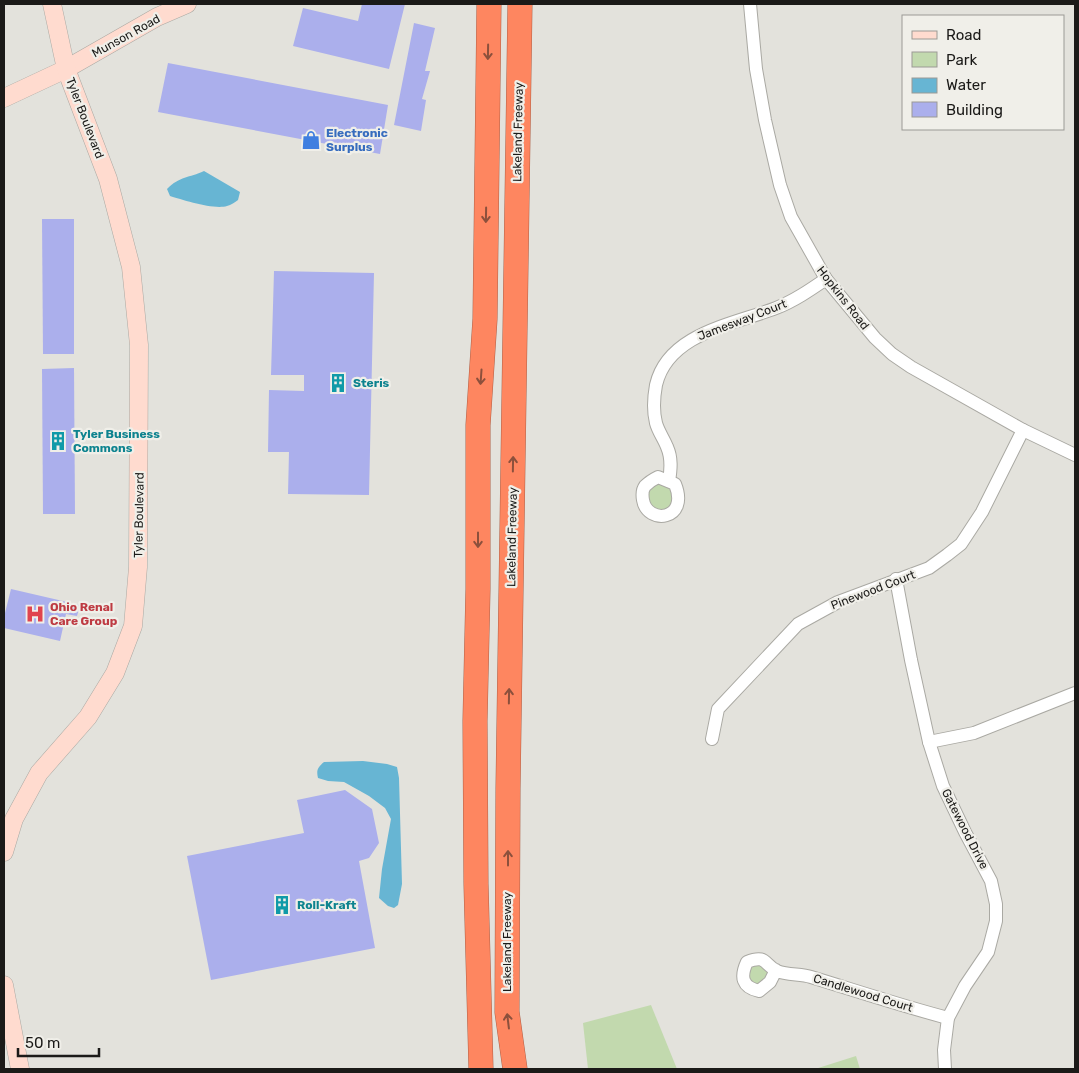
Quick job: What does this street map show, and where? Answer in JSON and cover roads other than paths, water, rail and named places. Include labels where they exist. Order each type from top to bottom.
[{"type":"highway","points":[[481,1069],[476,884],[475,721],[478,425],[485,320],[489,4]]},
{"type":"highway","name":"Lakeland Freeway","points":[[515,1069],[507,1012],[508,808],[520,4]]},
{"type":"street","name":"Tyler Boulevard","points":[[4,852],[14,819],[39,773],[88,717],[115,674],[133,626],[138,566],[139,345],[131,267],[108,179],[66,69],[52,4]]},
{"type":"street","name":"Munson Road","points":[[66,69],[157,17],[186,4]]},
{"type":"street","name":"Hopkins Road","points":[[750,4],[751,33],[758,78],[765,120],[780,185],[791,217],[826,280],[860,321],[892,354],[942,385],[1023,430],[1075,455]]},
{"type":"street","points":[[4,98],[66,69]]},
{"type":"street","name":"Jamesway Court","points":[[669,481],[671,460],[656,423],[654,404],[656,384],[661,372],[674,353],[686,342],[703,333],[778,308],[826,280]]},
{"type":"street","name":"Pinewood Court","points":[[712,739],[718,708],[798,624],[838,602],[929,568],[961,544],[982,512],[1023,430]]},
{"type":"street","name":"Gatewood Drive","points":[[896,579],[929,742],[943,786],[991,881],[996,904],[996,921],[988,952],[965,986],[948,1018],[944,1050],[945,1069]]},
{"type":"street","points":[[929,742],[974,732],[1075,693]]},
{"type":"street","name":"Candlewood Court","points":[[776,970],[809,977],[888,1002],[948,1018]]},
{"type":"street","points":[[4,985],[20,1069]]},
{"type":"water","points":[[204,171],[240,192],[238,200],[227,206],[214,207],[170,196],[167,189],[180,179]]},
{"type":"water","points":[[363,761],[397,767],[399,778],[402,884],[398,905],[394,908],[388,906],[379,898],[391,819],[385,808],[369,796],[344,782],[318,778],[318,769],[324,762]]},
{"type":"place","name":"Electronic Surplus","points":[[311,140]]},
{"type":"place","name":"Steris","points":[[338,383]]},
{"type":"place","name":"Tyler Business Commons","points":[[58,441]]},
{"type":"place","name":"Ohio Renal Care Group","points":[[35,614]]},
{"type":"place","name":"Roll-Kraft","points":[[282,905]]}]
